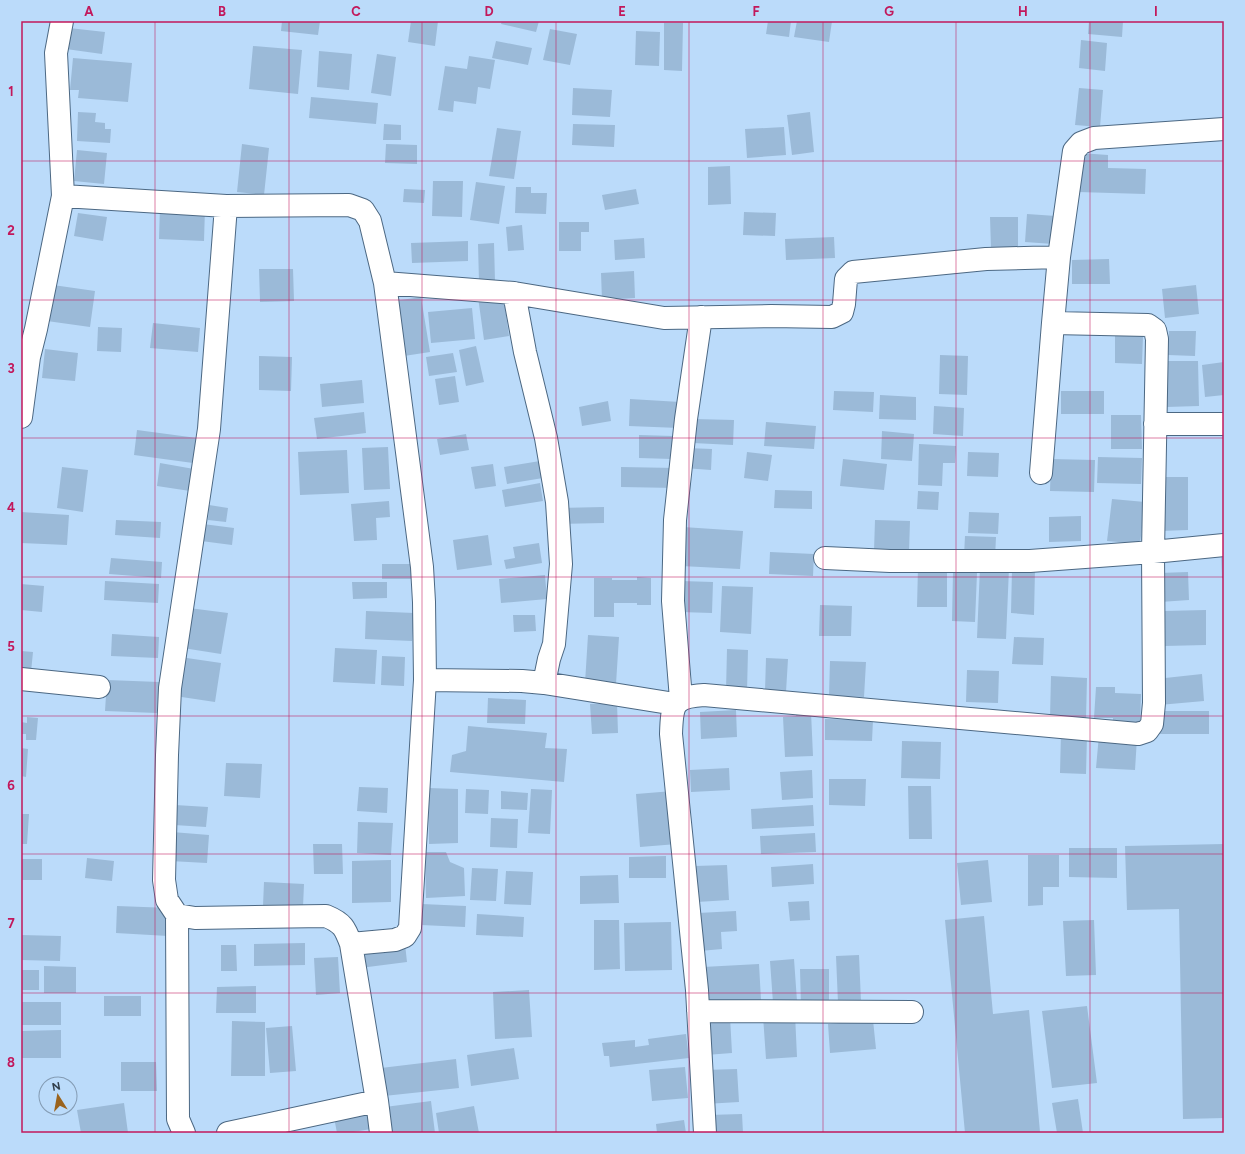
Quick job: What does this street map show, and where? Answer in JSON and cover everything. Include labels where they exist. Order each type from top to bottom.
[{"type":"street","points":[[21,417],[29,357],[28,326],[63,196],[56,53],[62,21]]},
{"type":"street","points":[[1041,473],[1059,257],[1074,151],[1081,143],[1094,138],[1224,129]]},
{"type":"street","points":[[63,196],[226,206],[349,205],[363,210],[370,221],[384,283],[422,566],[424,602],[424,680],[410,928],[405,936],[395,940],[351,944]]},
{"type":"street","points":[[184,1133],[178,1119],[177,915],[167,900],[164,880],[167,754],[170,688],[209,429],[226,206]]},
{"type":"street","points":[[384,283],[514,294],[664,318],[832,317],[842,312],[846,279],[853,272],[986,259],[1059,257]]},
{"type":"street","points":[[514,294],[525,352],[546,438],[557,502],[562,564],[554,644],[544,683]]},
{"type":"street","points":[[701,317],[686,419],[675,520],[673,601],[678,701],[671,717],[671,734],[698,1011],[705,1133]]},
{"type":"street","points":[[424,680],[522,681],[678,701],[689,696],[704,695],[1138,734],[1147,731],[1152,724],[1154,703],[1153,552],[1157,339],[1155,330],[1148,325],[1053,323]]},
{"type":"street","points":[[1155,424],[1224,424]]},
{"type":"street","points":[[825,558],[890,561],[1030,561],[1224,545]]},
{"type":"street","points":[[21,679],[99,687]]},
{"type":"street","points":[[177,915],[195,918],[326,916],[338,921],[346,931],[351,944],[381,1133]]},
{"type":"street","points":[[698,1011],[912,1012]]},
{"type":"street","points":[[228,1133],[377,1101]]},
{"type":"building","points":[[282,21],[320,21],[318,35],[281,31]]},
{"type":"building","points":[[411,21],[438,21],[435,46],[408,42]]},
{"type":"building","points":[[502,21],[539,21],[536,32],[501,24]]},
{"type":"building","points":[[768,21],[791,21],[789,37],[766,34]]},
{"type":"building","points":[[797,21],[832,21],[829,42],[794,37]]},
{"type":"building","points":[[1089,21],[1123,21],[1122,37],[1088,34]]},
{"type":"building","points":[[664,23],[683,23],[682,71],[664,70]]},
{"type":"building","points":[[69,28],[105,32],[102,54],[66,49]]},
{"type":"building","points":[[550,29],[577,34],[570,65],[543,60]]},
{"type":"building","points":[[636,31],[660,32],[659,66],[635,65]]},
{"type":"building","points":[[1081,40],[1107,43],[1105,71],[1079,68]]},
{"type":"building","points":[[496,41],[532,48],[528,65],[492,58]]},
{"type":"building","points":[[253,46],[302,50],[298,94],[249,89]]},
{"type":"building","points":[[319,51],[352,54],[349,90],[317,87]]},
{"type":"building","points":[[377,54],[396,57],[391,96],[371,93]]},
{"type":"building","points":[[469,56],[495,60],[490,89],[478,87],[476,104],[454,101],[453,112],[438,110],[445,66],[467,69]]},
{"type":"building","points":[[73,58],[132,63],[128,102],[78,98],[79,90],[70,90]]},
{"type":"building","points":[[573,88],[612,90],[610,117],[572,115]]},
{"type":"building","points":[[1079,88],[1103,90],[1100,127],[1075,125]]},
{"type":"building","points":[[311,97],[378,103],[376,124],[309,118]]},
{"type":"building","points":[[78,112],[96,113],[95,122],[105,123],[105,129],[111,129],[110,143],[77,141]]},
{"type":"building","points":[[810,112],[814,152],[792,155],[787,115]]},
{"type":"building","points":[[384,124],[401,125],[401,140],[383,140]]},
{"type":"building","points":[[573,124],[615,125],[614,147],[572,145]]},
{"type":"building","points":[[784,127],[786,155],[747,158],[745,129]]},
{"type":"building","points":[[497,128],[521,131],[514,179],[489,176]]},
{"type":"building","points":[[242,144],[269,148],[264,195],[237,192]]},
{"type":"building","points":[[386,144],[417,145],[417,164],[385,163]]},
{"type":"building","points":[[77,150],[107,153],[104,184],[74,181]]},
{"type":"building","points":[[1080,153],[1108,155],[1108,168],[1146,169],[1145,194],[1078,192]]},
{"type":"building","points":[[730,166],[731,204],[708,205],[708,167]]},
{"type":"building","points":[[433,181],[463,181],[462,217],[432,216]]},
{"type":"building","points":[[476,182],[505,186],[499,224],[470,220]]},
{"type":"building","points":[[516,187],[531,187],[531,193],[547,193],[546,214],[515,213]]},
{"type":"building","points":[[404,189],[425,190],[424,203],[403,202]]},
{"type":"building","points":[[636,189],[639,204],[605,210],[602,195]]},
{"type":"building","points":[[160,206],[205,208],[204,241],[159,239]]},
{"type":"building","points":[[744,212],[776,213],[775,236],[743,235]]},
{"type":"building","points":[[78,213],[107,217],[103,241],[74,236]]},
{"type":"building","points":[[1027,214],[1056,216],[1053,244],[1025,242]]},
{"type":"building","points":[[990,217],[1018,217],[1018,247],[991,248]]},
{"type":"building","points":[[559,222],[589,222],[589,232],[581,232],[581,251],[559,251]]},
{"type":"building","points":[[522,225],[524,250],[508,251],[506,227]]},
{"type":"building","points":[[834,237],[835,258],[786,260],[785,239]]},
{"type":"building","points":[[644,238],[645,258],[615,260],[614,240]]},
{"type":"building","points":[[468,241],[468,261],[412,263],[411,243]]},
{"type":"building","points":[[494,243],[495,281],[479,282],[478,244]]},
{"type":"building","points":[[1109,259],[1110,284],[1072,284],[1072,260]]},
{"type":"building","points":[[259,269],[293,269],[294,301],[260,302]]},
{"type":"building","points":[[634,271],[635,298],[602,300],[601,273]]},
{"type":"building","points":[[53,285],[95,291],[90,327],[47,321]]},
{"type":"building","points":[[1196,285],[1199,314],[1165,318],[1162,289]]},
{"type":"building","points":[[503,293],[509,336],[484,340],[478,297]]},
{"type":"building","points":[[421,297],[430,352],[404,356],[394,301]]},
{"type":"building","points":[[472,308],[475,339],[431,343],[428,312]]},
{"type":"building","points":[[153,323],[200,328],[198,352],[150,348]]},
{"type":"building","points":[[98,327],[122,328],[121,352],[97,351]]},
{"type":"building","points":[[1169,331],[1196,331],[1195,356],[1168,355]]},
{"type":"building","points":[[1115,335],[1143,336],[1142,364],[1115,363]]},
{"type":"building","points":[[476,346],[484,382],[466,386],[459,350]]},
{"type":"building","points":[[45,349],[78,353],[75,381],[42,378]]},
{"type":"building","points":[[453,353],[457,372],[429,376],[426,357]]},
{"type":"building","points":[[940,355],[968,356],[967,395],[939,394]]},
{"type":"building","points":[[259,356],[292,357],[291,391],[259,390]]},
{"type":"building","points":[[1166,361],[1198,361],[1199,406],[1166,407]]},
{"type":"building","points":[[1224,362],[1224,395],[1205,397],[1202,365]]},
{"type":"building","points":[[455,376],[459,402],[439,405],[435,379]]},
{"type":"building","points":[[362,380],[364,403],[322,407],[320,384]]},
{"type":"building","points":[[834,391],[874,392],[873,412],[833,410]]},
{"type":"building","points":[[1061,391],[1104,391],[1104,414],[1061,414]]},
{"type":"building","points":[[880,395],[916,397],[916,420],[879,419]]},
{"type":"building","points":[[630,399],[680,402],[679,428],[629,426]]},
{"type":"building","points":[[608,401],[611,421],[582,426],[579,407]]},
{"type":"building","points":[[934,406],[964,408],[963,436],[933,434]]},
{"type":"building","points":[[364,412],[366,433],[317,439],[314,418]]},
{"type":"building","points":[[1111,415],[1141,415],[1142,449],[1111,449]]},
{"type":"building","points":[[694,419],[734,420],[733,445],[693,443]]},
{"type":"building","points":[[766,422],[816,426],[814,449],[764,446]]},
{"type":"building","points":[[137,430],[197,438],[193,463],[134,455]]},
{"type":"building","points":[[882,431],[914,434],[912,461],[881,459]]},
{"type":"building","points":[[466,434],[469,450],[440,455],[437,439]]},
{"type":"building","points":[[639,435],[673,436],[672,459],[639,458]]},
{"type":"building","points":[[919,444],[956,446],[955,463],[943,463],[942,486],[918,485]]},
{"type":"building","points":[[388,447],[390,489],[364,490],[362,448]]},
{"type":"building","points":[[686,448],[712,449],[711,470],[684,468]]},
{"type":"building","points":[[347,450],[349,493],[300,495],[298,452]]},
{"type":"building","points":[[747,452],[772,455],[768,481],[744,478]]},
{"type":"building","points":[[968,452],[999,453],[998,477],[967,476]]},
{"type":"building","points":[[1098,457],[1142,458],[1141,484],[1097,483]]},
{"type":"building","points":[[843,459],[887,464],[884,490],[840,486]]},
{"type":"building","points":[[1051,459],[1095,460],[1094,492],[1050,491]]},
{"type":"building","points":[[540,461],[543,478],[507,484],[504,467]]},
{"type":"building","points":[[160,463],[194,469],[190,491],[157,486]]},
{"type":"building","points":[[493,464],[496,486],[475,489],[471,467]]},
{"type":"building","points":[[62,467],[88,470],[83,512],[57,508]]},
{"type":"building","points":[[621,467],[676,468],[676,488],[621,487]]},
{"type":"building","points":[[1160,477],[1188,477],[1188,530],[1160,531]]},
{"type":"building","points":[[540,483],[543,501],[505,507],[502,490]]},
{"type":"building","points":[[775,490],[812,491],[812,509],[774,508]]},
{"type":"building","points":[[918,491],[939,492],[938,510],[917,509]]},
{"type":"building","points":[[1112,499],[1145,502],[1140,544],[1107,541]]},
{"type":"building","points":[[389,501],[390,517],[376,518],[377,540],[354,541],[351,504]]},
{"type":"building","points":[[209,505],[228,508],[226,522],[208,520]]},
{"type":"building","points":[[604,507],[604,523],[558,524],[558,508]]},
{"type":"building","points":[[21,512],[69,515],[67,545],[21,543]]},
{"type":"building","points":[[969,512],[999,513],[998,534],[968,533]]},
{"type":"building","points":[[1081,516],[1081,541],[1049,542],[1049,517]]},
{"type":"building","points":[[116,520],[161,522],[160,538],[115,535]]},
{"type":"building","points":[[875,520],[910,521],[909,552],[874,551]]},
{"type":"building","points":[[203,524],[234,528],[232,545],[201,541]]},
{"type":"building","points":[[683,527],[743,531],[740,569],[681,566]]},
{"type":"building","points":[[488,535],[492,565],[457,570],[453,540]]},
{"type":"building","points":[[965,536],[996,537],[995,558],[964,556]]},
{"type":"building","points":[[539,543],[542,563],[506,569],[504,560],[515,558],[513,547]]},
{"type":"building","points":[[1221,548],[1224,548],[1224,578],[1222,578]]},
{"type":"building","points":[[770,552],[814,554],[813,576],[769,574]]},
{"type":"building","points":[[111,558],[162,562],[161,578],[109,574]]},
{"type":"building","points":[[382,564],[412,564],[412,579],[382,579]]},
{"type":"building","points":[[918,567],[947,568],[947,607],[917,607]]},
{"type":"building","points":[[980,567],[1009,568],[1006,639],[977,638]]},
{"type":"building","points":[[1012,569],[1035,570],[1034,615],[1011,613]]},
{"type":"building","points":[[953,572],[977,573],[975,622],[952,621]]},
{"type":"building","points":[[1188,572],[1189,600],[1160,602],[1159,573]]},
{"type":"building","points":[[545,575],[547,599],[501,603],[499,579]]},
{"type":"building","points":[[637,577],[651,578],[651,605],[637,605],[637,603],[614,603],[614,617],[594,617],[594,578],[637,580]]},
{"type":"building","points":[[105,581],[159,584],[158,603],[104,600]]},
{"type":"building","points":[[681,581],[713,582],[712,613],[680,612]]},
{"type":"building","points":[[352,582],[387,582],[387,598],[353,599]]},
{"type":"building","points":[[21,584],[44,586],[42,612],[21,610]]},
{"type":"building","points":[[722,586],[753,587],[751,634],[720,632]]},
{"type":"building","points":[[820,605],[852,606],[851,636],[819,636]]},
{"type":"building","points":[[189,608],[228,613],[221,654],[183,648]]},
{"type":"building","points":[[1206,610],[1206,645],[1164,646],[1163,611]]},
{"type":"building","points":[[366,611],[414,613],[412,641],[365,639]]},
{"type":"building","points":[[513,615],[535,615],[536,631],[514,632]]},
{"type":"building","points":[[112,634],[159,637],[158,658],[111,656]]},
{"type":"building","points":[[588,635],[619,637],[616,684],[585,683]]},
{"type":"building","points":[[1014,637],[1044,638],[1043,665],[1012,664]]},
{"type":"building","points":[[335,648],[377,650],[375,684],[333,682]]},
{"type":"building","points":[[727,649],[748,650],[747,692],[726,691]]},
{"type":"building","points":[[21,651],[33,652],[31,672],[21,670]]},
{"type":"building","points":[[382,656],[405,657],[404,686],[381,685]]},
{"type":"building","points":[[180,657],[221,663],[215,702],[175,696]]},
{"type":"building","points":[[766,658],[788,659],[786,692],[765,691]]},
{"type":"building","points":[[830,661],[866,662],[864,697],[829,696]]},
{"type":"building","points":[[967,670],[999,671],[998,703],[966,702]]},
{"type":"building","points":[[1202,674],[1204,701],[1159,705],[1156,679]]},
{"type":"building","points":[[1051,676],[1087,678],[1086,719],[1050,718]]},
{"type":"building","points":[[107,680],[159,682],[157,713],[105,711]]},
{"type":"building","points":[[1096,687],[1115,687],[1115,693],[1141,694],[1140,728],[1113,727],[1113,718],[1094,718]]},
{"type":"building","points":[[488,698],[526,700],[525,724],[487,723]]},
{"type":"building","points":[[617,703],[618,733],[592,734],[590,704]]},
{"type":"building","points":[[736,710],[737,737],[701,739],[700,712]]},
{"type":"building","points":[[1159,711],[1209,711],[1209,734],[1159,734]]},
{"type":"building","points":[[811,712],[813,756],[785,757],[783,717],[796,716],[796,713]]},
{"type":"building","points":[[27,717],[38,718],[36,740],[26,740],[26,734],[21,734],[21,722],[27,723]]},
{"type":"building","points":[[825,719],[873,720],[872,741],[825,740]]},
{"type":"building","points":[[468,726],[547,733],[545,748],[567,749],[564,782],[450,772],[452,755],[466,751]]},
{"type":"building","points":[[1061,733],[1087,735],[1086,774],[1060,773]]},
{"type":"building","points":[[1099,735],[1137,738],[1135,770],[1096,768]]},
{"type":"building","points":[[902,741],[941,742],[940,779],[901,778]]},
{"type":"building","points":[[21,748],[28,749],[26,777],[21,776]]},
{"type":"building","points":[[226,763],[262,764],[260,798],[224,796]]},
{"type":"building","points":[[729,768],[730,790],[691,792],[690,770]]},
{"type":"building","points":[[812,770],[813,798],[782,800],[780,772]]},
{"type":"building","points":[[829,779],[866,779],[865,806],[829,805]]},
{"type":"building","points":[[908,786],[931,786],[932,839],[909,839]]},
{"type":"building","points":[[359,787],[388,788],[387,813],[357,811]]},
{"type":"building","points":[[428,788],[458,789],[458,843],[429,844]]},
{"type":"building","points":[[466,789],[489,790],[488,814],[465,813]]},
{"type":"building","points":[[531,789],[552,790],[550,834],[528,833]]},
{"type":"building","points":[[501,791],[528,793],[527,810],[501,809]]},
{"type":"building","points":[[673,791],[677,844],[640,847],[636,794]]},
{"type":"building","points":[[175,805],[208,807],[206,827],[174,825]]},
{"type":"building","points":[[813,805],[814,826],[752,829],[751,809]]},
{"type":"building","points":[[21,814],[29,814],[27,844],[21,844]]},
{"type":"building","points":[[491,818],[518,819],[517,848],[490,847]]},
{"type":"building","points":[[358,822],[393,823],[391,855],[357,853]]},
{"type":"building","points":[[172,832],[209,835],[207,863],[170,861]]},
{"type":"building","points":[[815,833],[816,852],[761,854],[760,836]]},
{"type":"building","points":[[313,844],[342,844],[343,874],[314,874]]},
{"type":"building","points":[[1224,844],[1224,1118],[1183,1119],[1179,909],[1127,910],[1125,846]]},
{"type":"building","points":[[1069,848],[1117,848],[1117,878],[1069,877]]},
{"type":"building","points":[[425,852],[446,852],[450,862],[464,868],[465,896],[426,898]]},
{"type":"building","points":[[1028,855],[1059,855],[1059,887],[1043,887],[1043,905],[1028,906]]},
{"type":"building","points":[[666,856],[666,878],[629,878],[629,857]]},
{"type":"building","points":[[87,858],[114,861],[112,881],[85,878]]},
{"type":"building","points":[[21,859],[42,859],[42,880],[21,880]]},
{"type":"building","points":[[391,860],[391,902],[352,903],[352,861]]},
{"type":"building","points":[[988,860],[992,902],[961,905],[957,863]]},
{"type":"building","points":[[813,864],[814,884],[772,887],[771,867]]},
{"type":"building","points":[[727,865],[729,900],[697,902],[695,866]]},
{"type":"building","points":[[472,868],[498,869],[496,901],[470,900]]},
{"type":"building","points":[[506,871],[533,872],[531,905],[504,904]]},
{"type":"building","points":[[618,875],[619,903],[580,904],[580,876]]},
{"type":"building","points":[[264,882],[304,884],[303,907],[263,906]]},
{"type":"building","points":[[809,901],[810,920],[790,921],[788,902]]},
{"type":"building","points":[[422,904],[466,906],[465,927],[421,925]]},
{"type":"building","points":[[117,906],[170,908],[168,936],[116,933]]},
{"type":"building","points":[[736,911],[737,931],[721,932],[722,949],[700,951],[698,913]]},
{"type":"building","points":[[477,914],[524,917],[523,937],[476,935]]},
{"type":"building","points":[[984,916],[993,1014],[1029,1010],[1040,1132],[965,1133],[945,920]]},
{"type":"building","points":[[594,920],[619,920],[620,969],[594,970]]},
{"type":"building","points":[[1094,920],[1096,975],[1066,976],[1063,921]]},
{"type":"building","points":[[671,922],[672,970],[625,971],[624,923]]},
{"type":"building","points":[[21,935],[61,936],[60,961],[21,960]]},
{"type":"building","points":[[305,943],[305,965],[254,966],[254,944]]},
{"type":"building","points":[[405,944],[407,962],[360,968],[359,949]]},
{"type":"building","points":[[221,945],[236,945],[237,971],[221,971]]},
{"type":"building","points":[[859,955],[861,1002],[838,1003],[836,956]]},
{"type":"building","points":[[338,957],[340,993],[316,995],[314,958]]},
{"type":"building","points":[[794,959],[797,1001],[773,1003],[770,961]]},
{"type":"building","points":[[759,964],[761,1000],[705,1002],[703,967]]},
{"type":"building","points":[[44,966],[76,967],[76,993],[44,993]]},
{"type":"building","points":[[800,969],[829,969],[829,1005],[801,1006]]},
{"type":"building","points":[[21,970],[39,970],[39,990],[21,990]]},
{"type":"building","points":[[256,986],[256,1013],[216,1013],[217,987]]},
{"type":"building","points":[[529,990],[532,1037],[495,1039],[493,992]]},
{"type":"building","points":[[104,996],[141,996],[141,1016],[104,1016]]},
{"type":"building","points":[[22,1002],[61,1002],[61,1025],[21,1025]]},
{"type":"building","points":[[1087,1006],[1097,1083],[1052,1088],[1042,1011]]},
{"type":"building","points":[[795,1014],[797,1057],[766,1059],[763,1016]]},
{"type":"building","points":[[730,1017],[732,1053],[706,1055],[705,1018]]},
{"type":"building","points":[[873,1020],[876,1049],[830,1053],[828,1024]]},
{"type":"building","points":[[232,1021],[265,1022],[265,1076],[231,1076]]},
{"type":"building","points":[[292,1026],[296,1071],[270,1073],[266,1028]]},
{"type":"building","points":[[61,1030],[61,1058],[21,1058],[21,1031]]},
{"type":"building","points":[[686,1034],[689,1058],[610,1067],[609,1056],[604,1056],[602,1043],[635,1040],[635,1047],[649,1045],[648,1039]]},
{"type":"building","points":[[514,1048],[519,1079],[471,1086],[467,1055]]},
{"type":"building","points":[[456,1059],[459,1088],[384,1096],[381,1068]]},
{"type":"building","points":[[121,1062],[156,1062],[157,1091],[121,1091]]},
{"type":"building","points":[[685,1067],[688,1098],[652,1101],[649,1070]]},
{"type":"building","points":[[737,1069],[739,1102],[705,1104],[704,1070]]},
{"type":"building","points":[[1078,1099],[1083,1133],[1057,1133],[1052,1103]]},
{"type":"building","points":[[431,1101],[435,1133],[388,1133],[385,1107]]},
{"type":"building","points":[[124,1103],[128,1133],[81,1133],[78,1110]]},
{"type":"building","points":[[474,1106],[479,1133],[439,1133],[436,1113]]},
{"type":"building","points":[[368,1107],[371,1129],[337,1133],[333,1112]]},
{"type":"building","points":[[742,1114],[743,1133],[709,1133],[708,1115]]},
{"type":"building","points":[[684,1120],[686,1133],[657,1133],[656,1124]]}]
